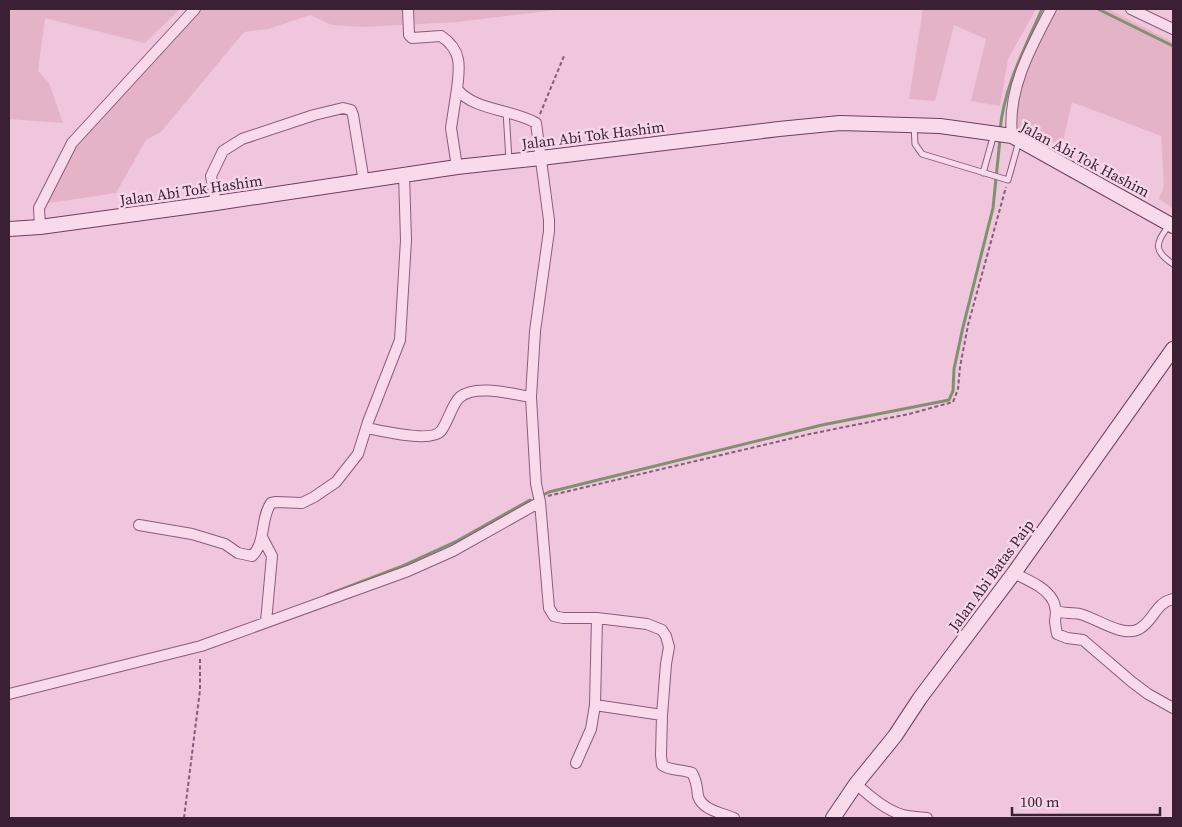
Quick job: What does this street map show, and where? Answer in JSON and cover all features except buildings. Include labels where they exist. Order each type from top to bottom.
[{"type":"main road","name":"Jalan Abi Tok Hashim","points":[[9,229],[40,227],[216,204],[457,167],[779,128],[840,123],[940,126],[1016,138],[1169,226]]},
{"type":"main road","name":"Jalan Abi Batas Paip","points":[[833,818],[856,784],[895,736],[920,698],[1014,573],[1173,349]]},
{"type":"street","points":[[40,227],[39,208],[72,143],[195,9]]},
{"type":"street","points":[[408,9],[409,35],[412,38],[441,36],[454,47],[458,58],[459,74],[451,128],[457,167]]},
{"type":"street","points":[[1016,138],[1013,98],[1024,60],[1051,9]]},
{"type":"street","points":[[1131,9],[1173,29]]},
{"type":"street","points":[[457,89],[463,96],[474,103],[529,118],[536,123],[549,231],[535,331],[531,397],[536,484],[540,502],[549,608],[554,616],[563,618],[597,618],[647,624],[662,630],[669,647],[662,715],[662,765],[667,769],[692,773],[698,786],[700,802],[704,806],[734,818]]},
{"type":"street","points":[[216,204],[211,176],[223,151],[242,139],[262,131],[314,114],[343,108],[351,110],[353,115],[364,182]]},
{"type":"street","points":[[139,525],[200,536],[225,544],[238,553],[252,556],[256,552],[262,537],[266,510],[271,503],[302,504],[336,482],[358,454],[400,340],[406,240],[404,174]]},
{"type":"street","points":[[367,428],[406,436],[433,436],[441,432],[459,398],[472,392],[484,390],[531,397]]},
{"type":"street","points":[[9,694],[201,646],[408,571],[454,551],[540,502]]},
{"type":"street","points":[[262,537],[272,556],[266,622]]},
{"type":"street","points":[[1014,573],[1038,586],[1052,599],[1056,611],[1057,634],[1067,638],[1083,640],[1140,688],[1173,708]]},
{"type":"street","points":[[1056,611],[1077,613],[1124,632],[1139,629],[1164,601],[1173,599]]},
{"type":"street","points":[[576,763],[591,729],[595,705],[597,618]]},
{"type":"street","points":[[595,705],[662,715]]},
{"type":"street","points":[[856,784],[889,809],[902,814],[926,818]]},
{"type":"lane","points":[[506,111],[509,161]]},
{"type":"lane","points":[[914,125],[915,144],[922,154],[1008,180],[1016,138]]},
{"type":"lane","points":[[983,173],[994,134]]},
{"type":"lane","points":[[1169,226],[1159,238],[1158,244],[1163,258],[1173,264]]},
{"type":"path","points":[[536,123],[564,56]]},
{"type":"path","points":[[540,502],[548,496],[810,434],[909,414],[953,402],[958,389],[968,326],[1008,180]]},
{"type":"path","points":[[184,818],[200,690],[201,646]]},
{"type":"shaded area","points":[[9,9],[180,9],[145,43],[45,18],[38,71],[49,83],[63,123],[9,119]]},
{"type":"shaded area","points":[[192,9],[565,9],[457,22],[364,27],[332,25],[310,15],[268,29],[244,32],[161,132],[146,140],[116,193],[43,204],[71,143]]},
{"type":"shaded area","points":[[923,9],[1036,9],[1008,59],[1000,106],[971,101],[986,39],[954,25],[935,101],[909,99]]},
{"type":"shaded area","points":[[1050,9],[1108,9],[1173,42],[1173,208],[1159,199],[1164,185],[1161,136],[1072,102],[1062,145],[1014,128],[1022,58]]},
{"type":"waterway","points":[[1000,130],[1002,114],[1011,83],[1042,9]]},
{"type":"waterway","points":[[1098,9],[1173,46]]},
{"type":"waterway","points":[[541,496],[549,492],[822,425],[949,400],[953,391],[954,369],[963,327],[993,208],[1000,139]]},
{"type":"waterway","points":[[327,595],[400,567],[457,541],[530,500]]}]
